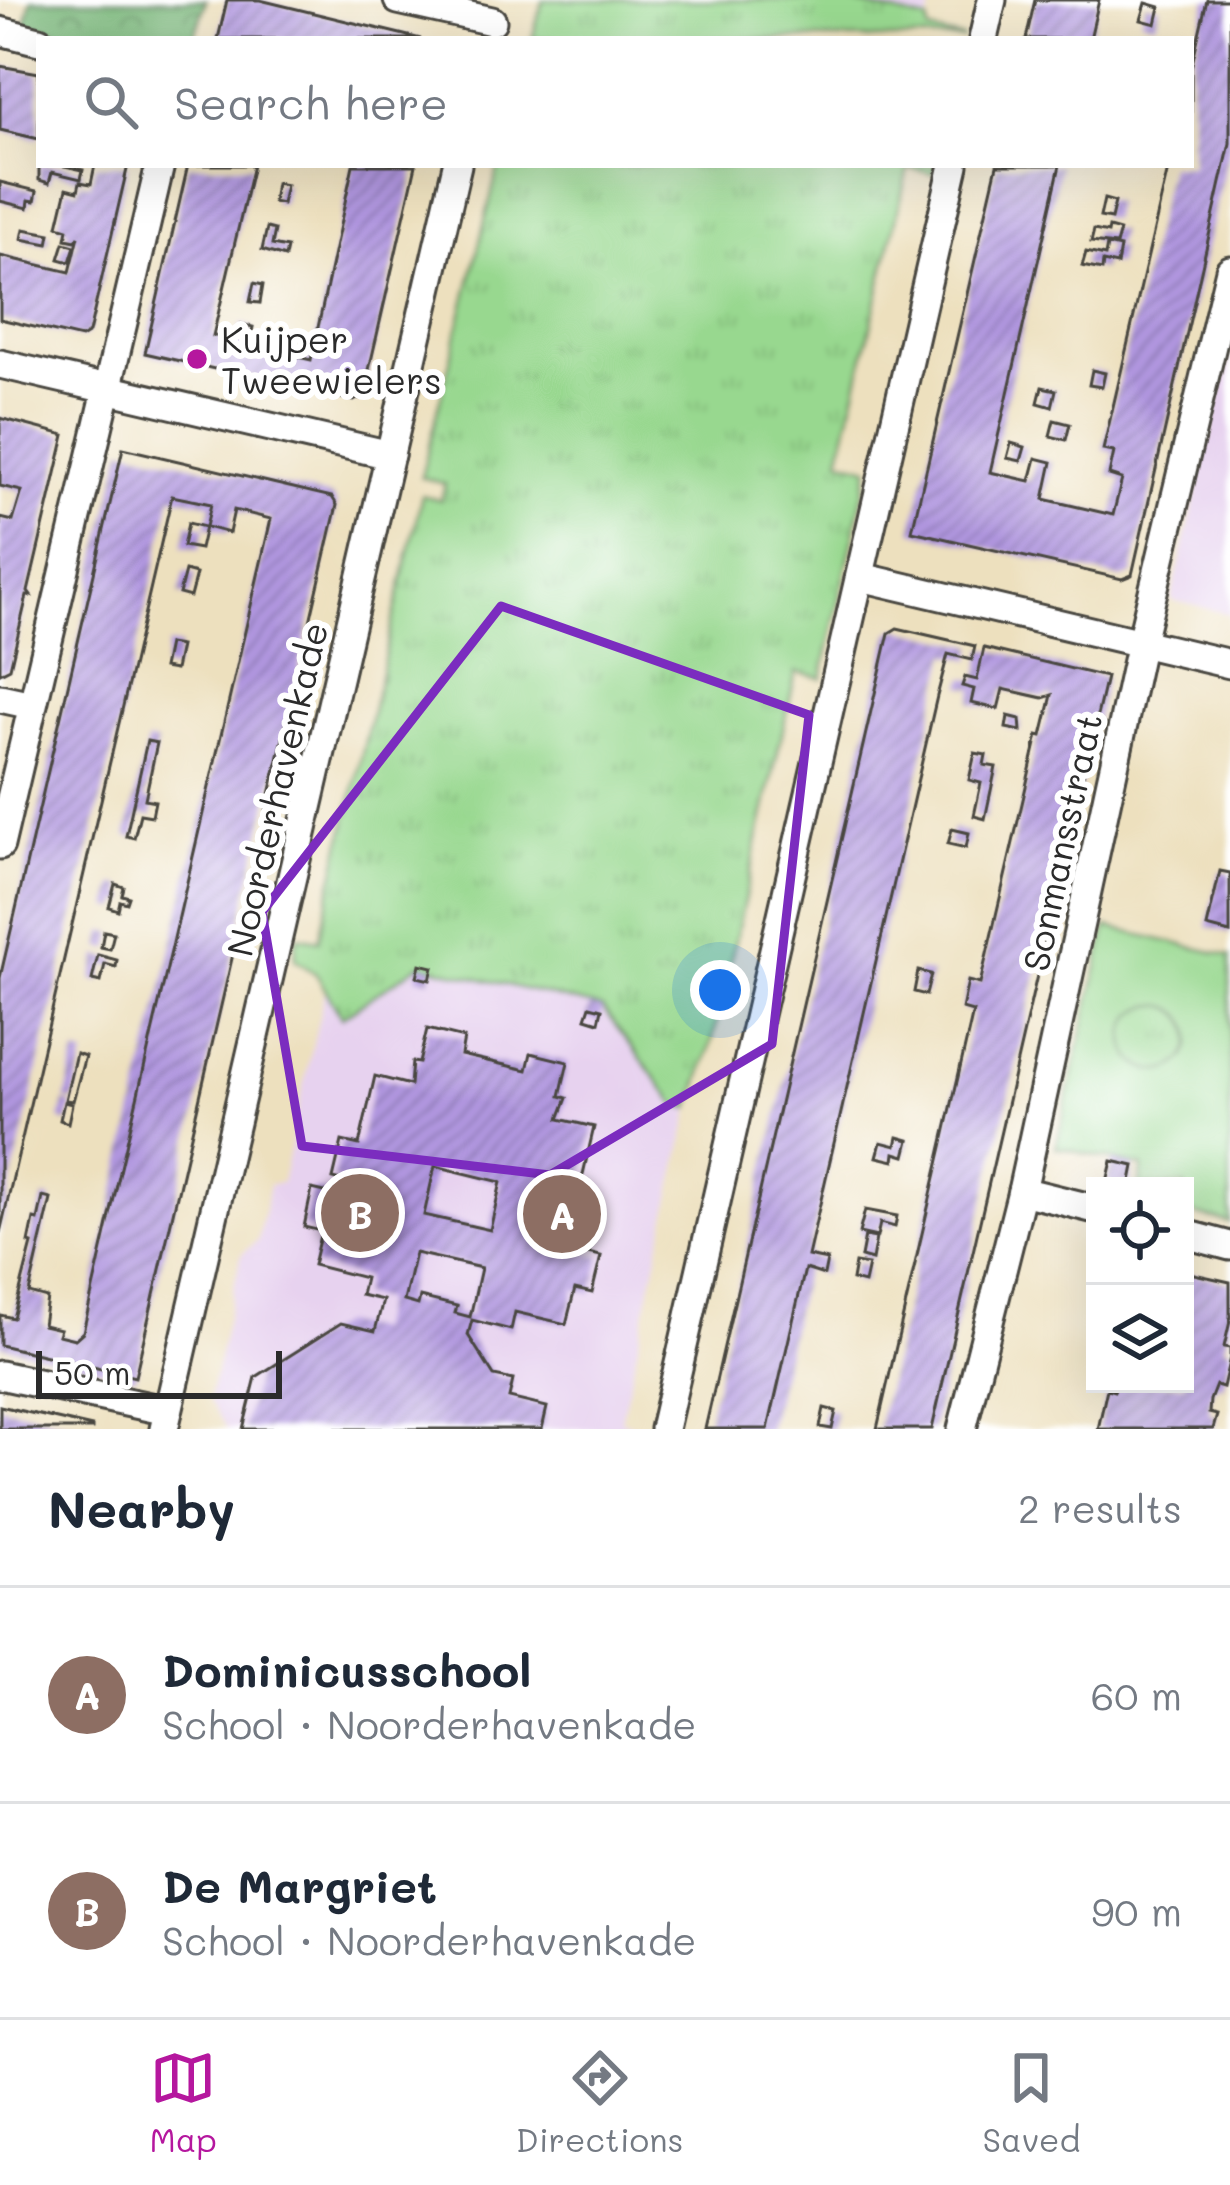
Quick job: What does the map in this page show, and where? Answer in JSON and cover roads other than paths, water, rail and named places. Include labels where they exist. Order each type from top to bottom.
[{"type":"street","points":[[398,0],[492,20]]},
{"type":"street","points":[[984,36],[992,0]]},
{"type":"street","points":[[0,32],[36,40]]},
{"type":"street","points":[[0,845],[159,168]]},
{"type":"street","name":"Noorderhavenkade","points":[[166,1420],[456,168]]},
{"type":"street","points":[[664,1429],[954,168]]},
{"type":"street","name":"Sonmansstraat","points":[[962,1429],[1022,1191],[1141,642],[1230,270]]},
{"type":"street","points":[[0,364],[390,455]]},
{"type":"street","points":[[861,577],[1230,664]]},
{"type":"street","points":[[0,698],[32,705]]},
{"type":"street","points":[[1022,1191],[1086,1207]]},
{"type":"street","points":[[1194,1236],[1230,1246]]},
{"type":"street","points":[[0,1375],[166,1420]]},
{"type":"place","name":"Kuijper Tweewielers","points":[[197,359]]},
{"type":"place","name":"De Margriet","points":[[360,1213]]},
{"type":"place","name":"Dominicusschool","points":[[562,1214]]}]
